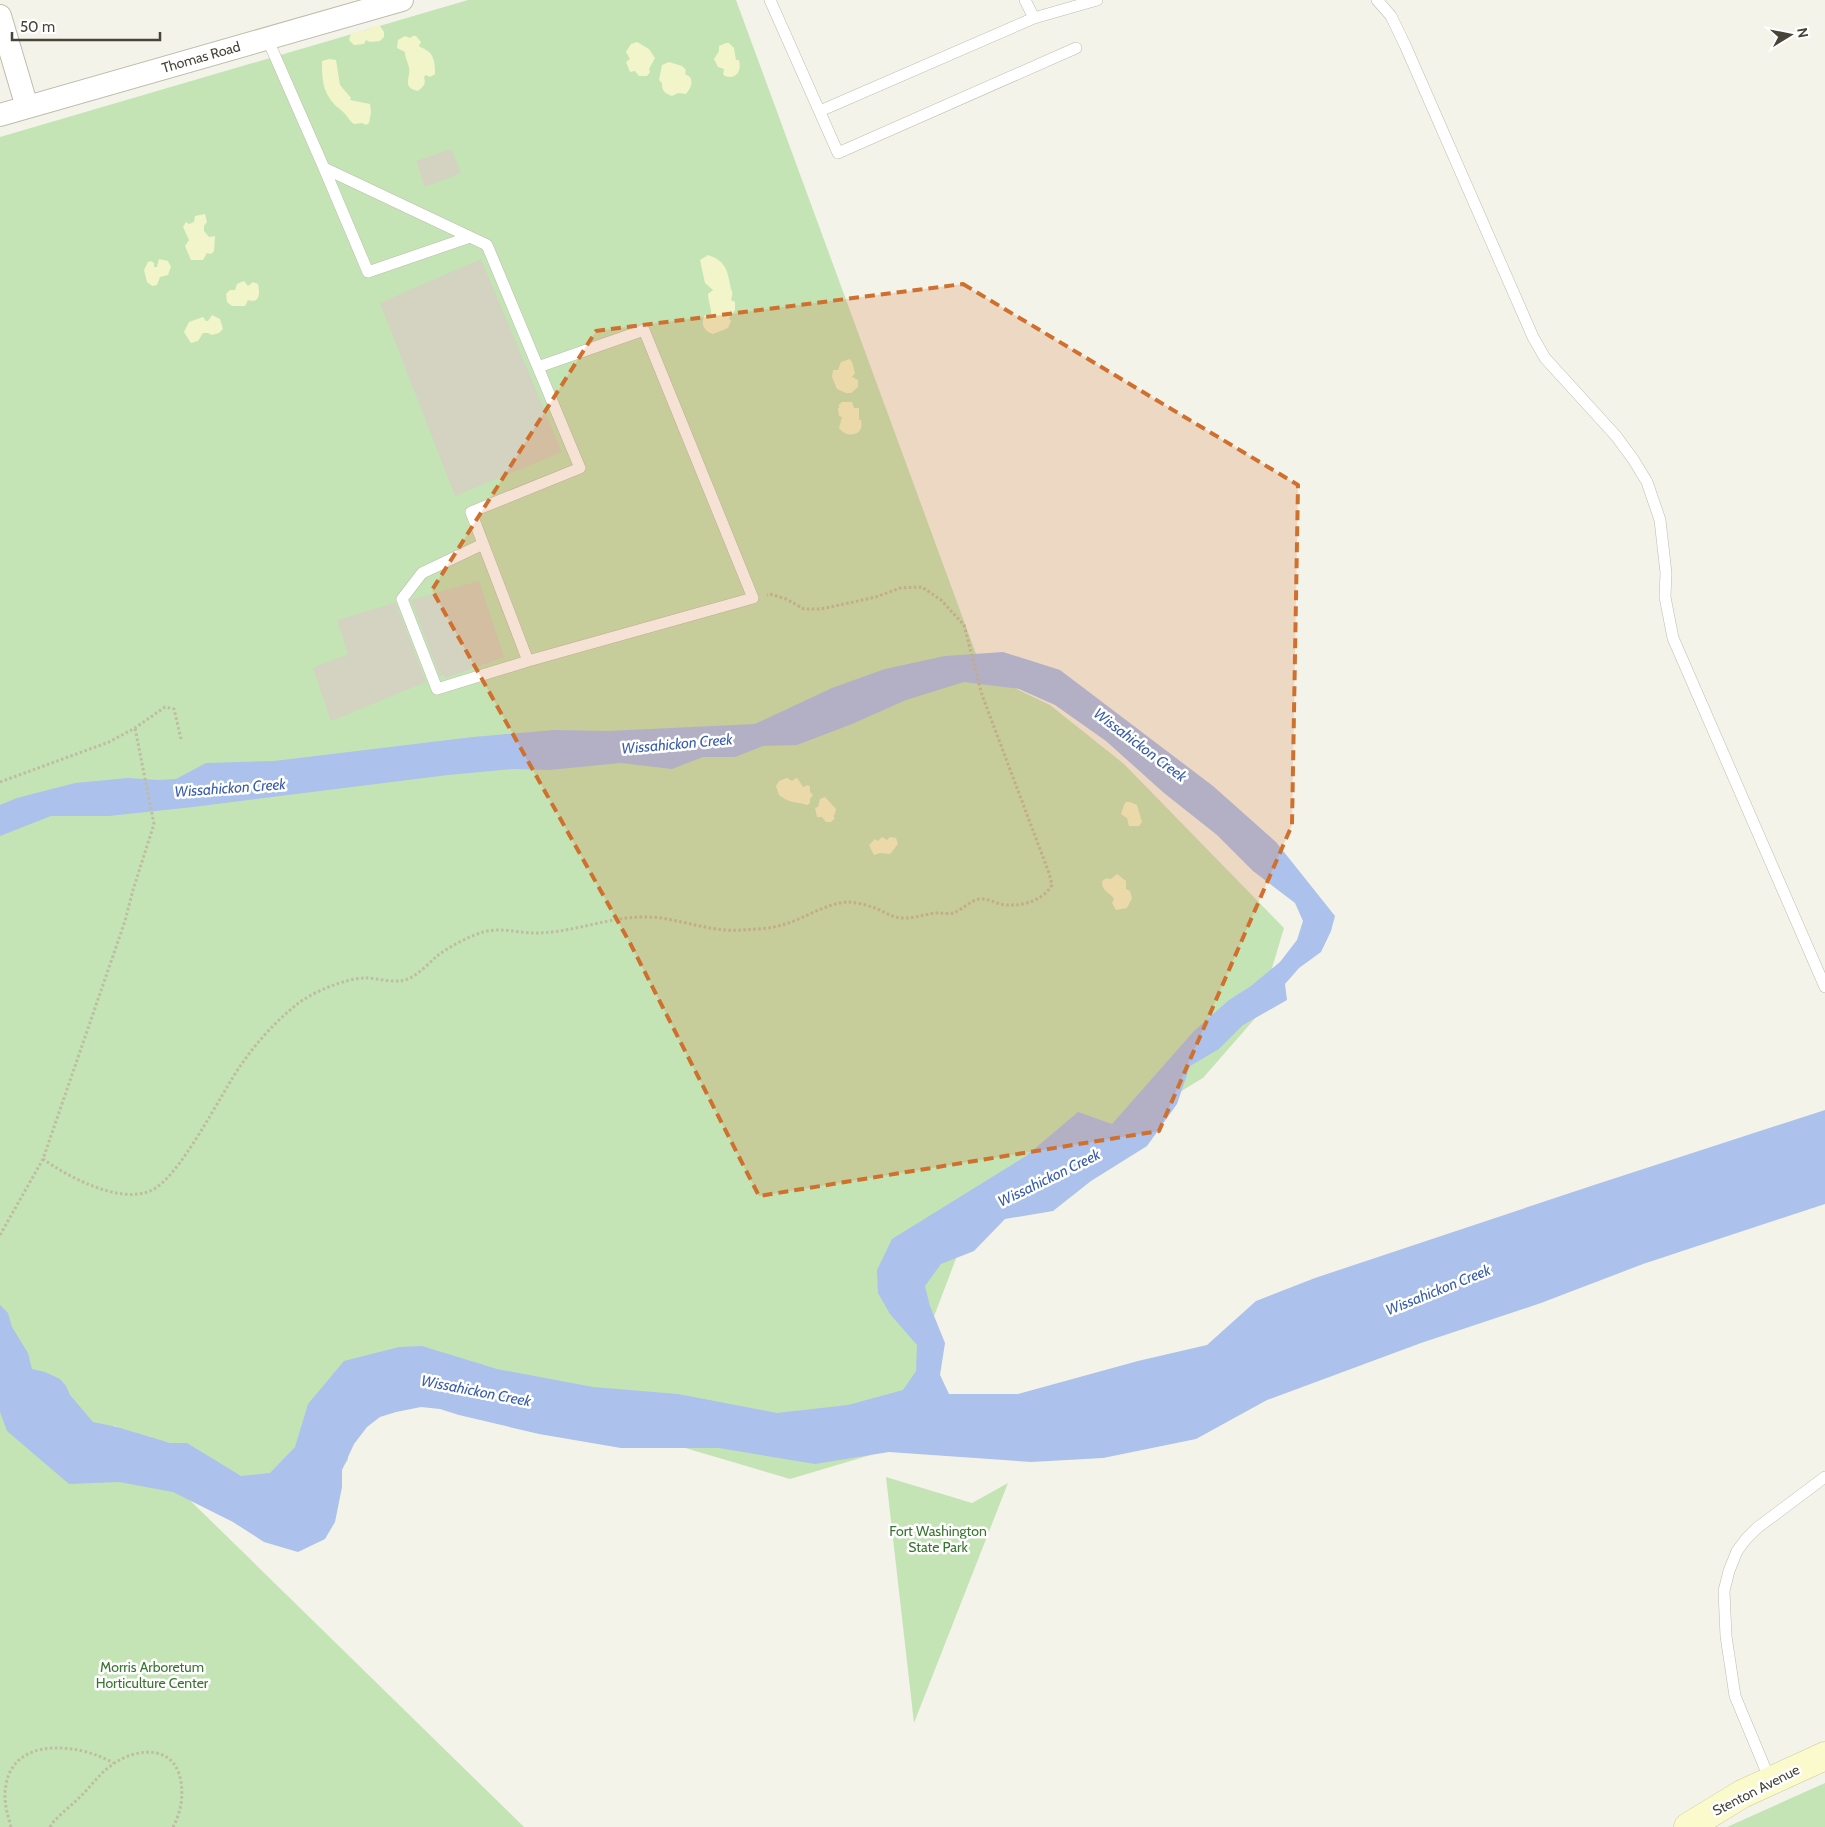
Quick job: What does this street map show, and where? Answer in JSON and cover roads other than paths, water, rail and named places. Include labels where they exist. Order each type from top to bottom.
[{"type":"main road","name":"Stenton Avenue","points":[[1688,1827],[1742,1794],[1825,1756]]},
{"type":"street","name":"Thomas Road","points":[[0,115],[402,0]]},
{"type":"street","points":[[0,16],[27,107]]},
{"type":"lane","points":[[770,0],[838,153],[1076,48]]},
{"type":"lane","points":[[1025,0],[1034,18]]},
{"type":"lane","points":[[820,111],[1034,18],[1097,0]]},
{"type":"lane","points":[[1377,0],[1391,16],[1405,45],[1533,337],[1545,358],[1616,436],[1634,459],[1647,482],[1660,520],[1666,573],[1665,597],[1673,638],[1825,987]]},
{"type":"lane","points":[[267,38],[368,272],[470,237]]},
{"type":"lane","points":[[324,168],[487,245],[580,468],[471,512],[528,661]]},
{"type":"lane","points":[[483,544],[422,573],[402,599],[437,689],[528,661],[753,598],[644,330],[538,368]]},
{"type":"lane","points":[[1770,1780],[1735,1696],[1726,1636],[1724,1591],[1737,1551],[1746,1539],[1757,1528],[1825,1477]]},
{"type":"water","name":"Wissahickon Creek","points":[[1003,652],[1060,670],[1213,786],[1276,842],[1335,916],[1331,931],[1321,952],[1299,968],[1285,984],[1287,1000],[1243,1025],[1219,1049],[1190,1066],[1177,1104],[1147,1146],[1091,1181],[1053,1211],[1005,1219],[974,1251],[941,1264],[925,1286],[930,1306],[945,1343],[940,1375],[949,1394],[1018,1394],[1138,1361],[1207,1345],[1256,1301],[1315,1278],[1825,1110],[1825,1204],[1643,1264],[1541,1303],[1421,1343],[1267,1400],[1196,1439],[1103,1458],[1031,1462],[889,1452],[815,1464],[719,1448],[621,1448],[539,1434],[440,1409],[421,1407],[380,1417],[367,1427],[354,1444],[342,1470],[342,1487],[335,1522],[325,1539],[298,1552],[264,1542],[233,1522],[173,1492],[119,1482],[69,1484],[7,1431],[0,1412],[0,1305],[8,1313],[12,1327],[28,1353],[32,1369],[45,1372],[60,1379],[70,1395],[93,1422],[170,1443],[187,1443],[241,1476],[270,1473],[295,1447],[308,1404],[344,1361],[399,1347],[422,1346],[497,1369],[593,1387],[678,1394],[777,1413],[848,1405],[903,1390],[916,1371],[917,1345],[890,1314],[878,1293],[877,1270],[892,1239],[1026,1156],[1078,1112],[1112,1124],[1194,1031],[1229,1000],[1251,986],[1280,962],[1297,940],[1303,921],[1295,903],[1253,871],[1217,835],[1164,793],[1106,741],[1055,705],[1019,689],[964,682],[906,700],[852,724],[797,745],[763,746],[735,757],[703,757],[672,769],[621,763],[549,770],[514,769],[448,775],[109,816],[51,816],[0,836],[0,805],[17,798],[75,783],[128,778],[176,779],[206,763],[274,761],[473,737],[554,730],[608,731],[755,724],[832,688],[885,669],[945,656]]},
{"type":"park label","name":"Fort Washington State Park","points":[[938,1539]]},
{"type":"park label","name":"Morris Arboretum Horticulture Center","points":[[152,1675]]}]
